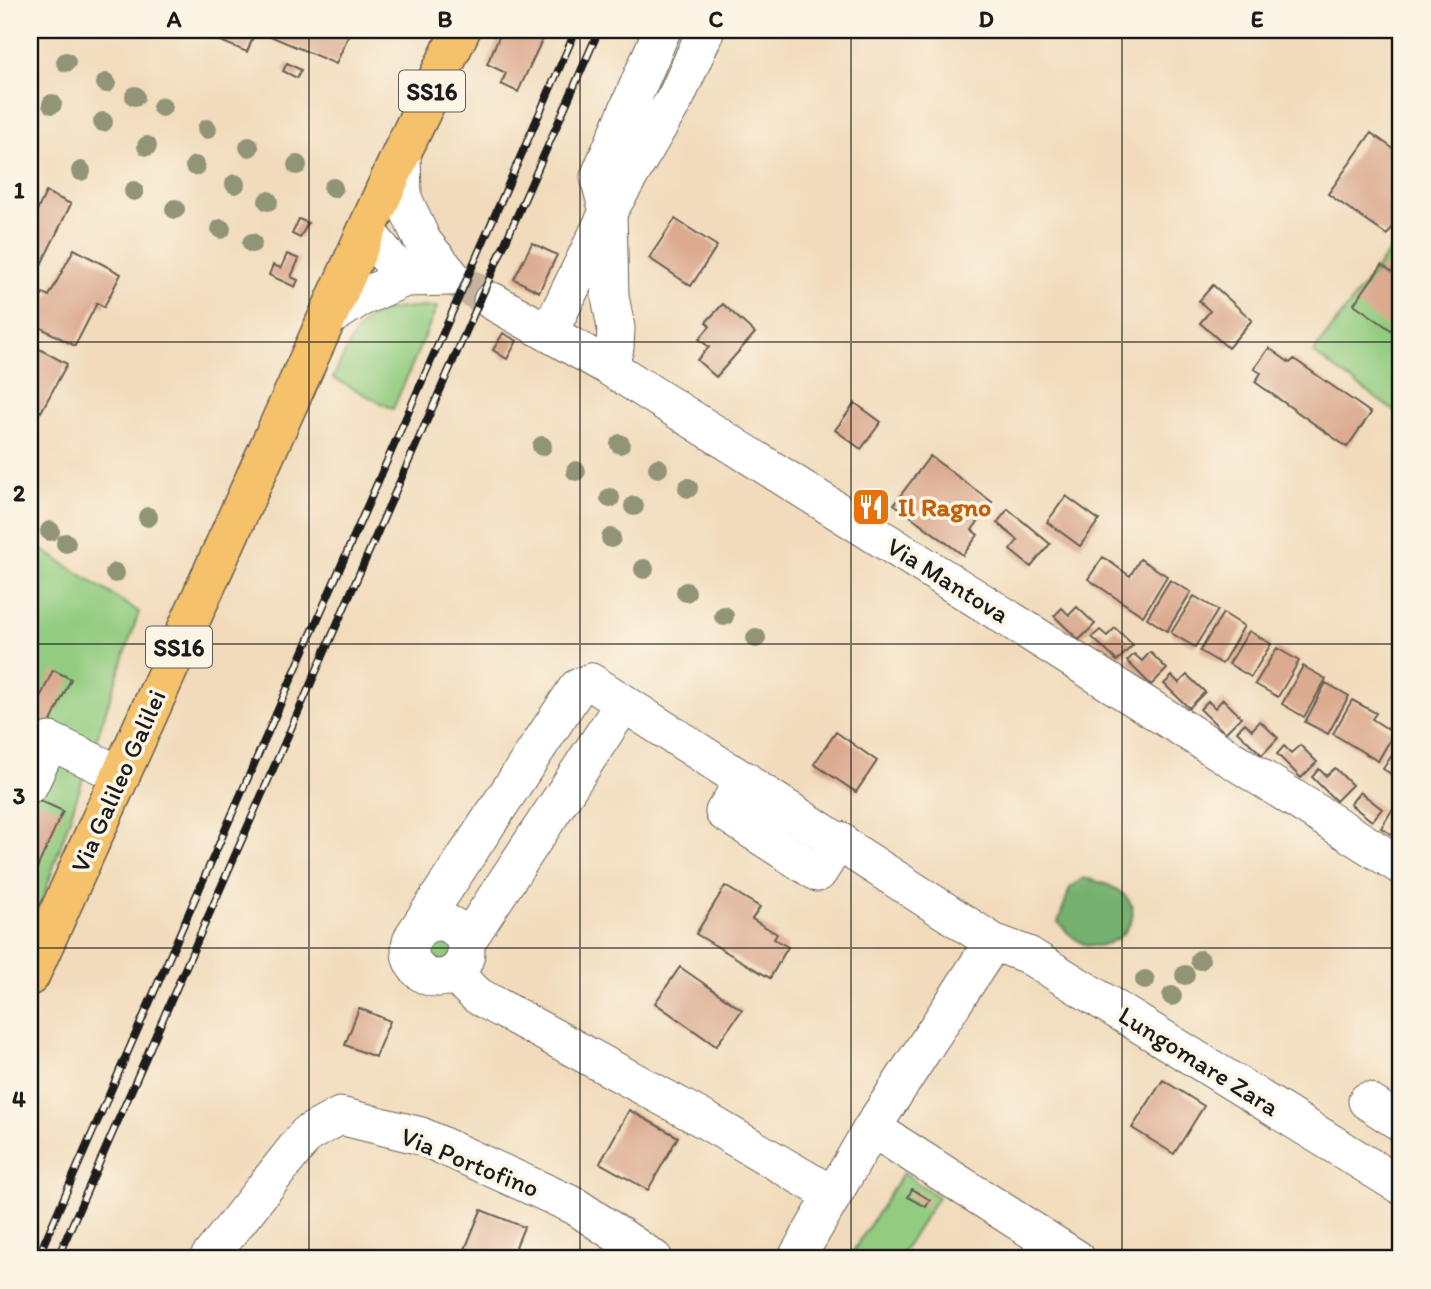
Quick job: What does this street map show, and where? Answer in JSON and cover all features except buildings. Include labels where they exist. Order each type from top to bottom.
[{"type":"main road","name":"SS16","points":[[328,318],[402,152],[461,30]]},
{"type":"main road","name":"Via Galileo Galilei","points":[[35,952],[121,775],[328,318]]},
{"type":"street","points":[[609,367],[615,348],[616,328],[610,296],[608,212],[599,177],[662,30]]},
{"type":"street","points":[[549,333],[608,212],[677,95],[706,30]]},
{"type":"street","points":[[642,74],[677,95]]},
{"type":"street","points":[[328,318],[358,299],[405,278],[452,277],[423,242],[403,198],[402,152]]},
{"type":"street","points":[[368,233],[423,242]]},
{"type":"street","points":[[368,233],[405,278]]},
{"type":"street","name":"Via Mantova","points":[[492,301],[609,367],[1401,866]]},
{"type":"street","name":"Lungomare Zara","points":[[459,959],[457,930],[442,922],[425,925],[414,934],[577,688],[591,682],[993,942],[1028,955],[1401,1186]]},
{"type":"street","points":[[624,703],[459,959],[478,996],[705,1120],[831,1194]]},
{"type":"street","points":[[30,784],[50,741],[121,775]]},
{"type":"street","points":[[796,1259],[831,1194],[872,1128],[993,942]]},
{"type":"street","points":[[1367,1101],[1401,1123]]},
{"type":"street","name":"Via Portofino","points":[[208,1259],[307,1134],[340,1116],[421,1136],[575,1206],[654,1259]]},
{"type":"street","points":[[872,1128],[1077,1259]]},
{"type":"green space","points":[[1401,236],[1401,416],[1313,353]]},
{"type":"green space","points":[[437,307],[393,409],[333,378],[352,339],[369,318],[394,309]]},
{"type":"green space","points":[[30,542],[139,612],[30,937]]},
{"type":"green space","points":[[1083,878],[1111,886],[1127,898],[1132,911],[1130,923],[1122,934],[1110,942],[1096,946],[1082,943],[1058,922],[1070,888]]},
{"type":"green space","points":[[439,933],[450,938],[455,949],[450,960],[439,965],[428,960],[423,949],[428,938]]},
{"type":"green space","points":[[903,1173],[938,1197],[898,1259],[848,1259]]},
{"type":"tunnel","points":[[452,277],[492,301]]},
{"type":"railway","points":[[37,1259],[576,30]]},
{"type":"railway","points":[[57,1259],[599,30]]},
{"type":"place","name":"Il Ragno","points":[[871,507]]}]
